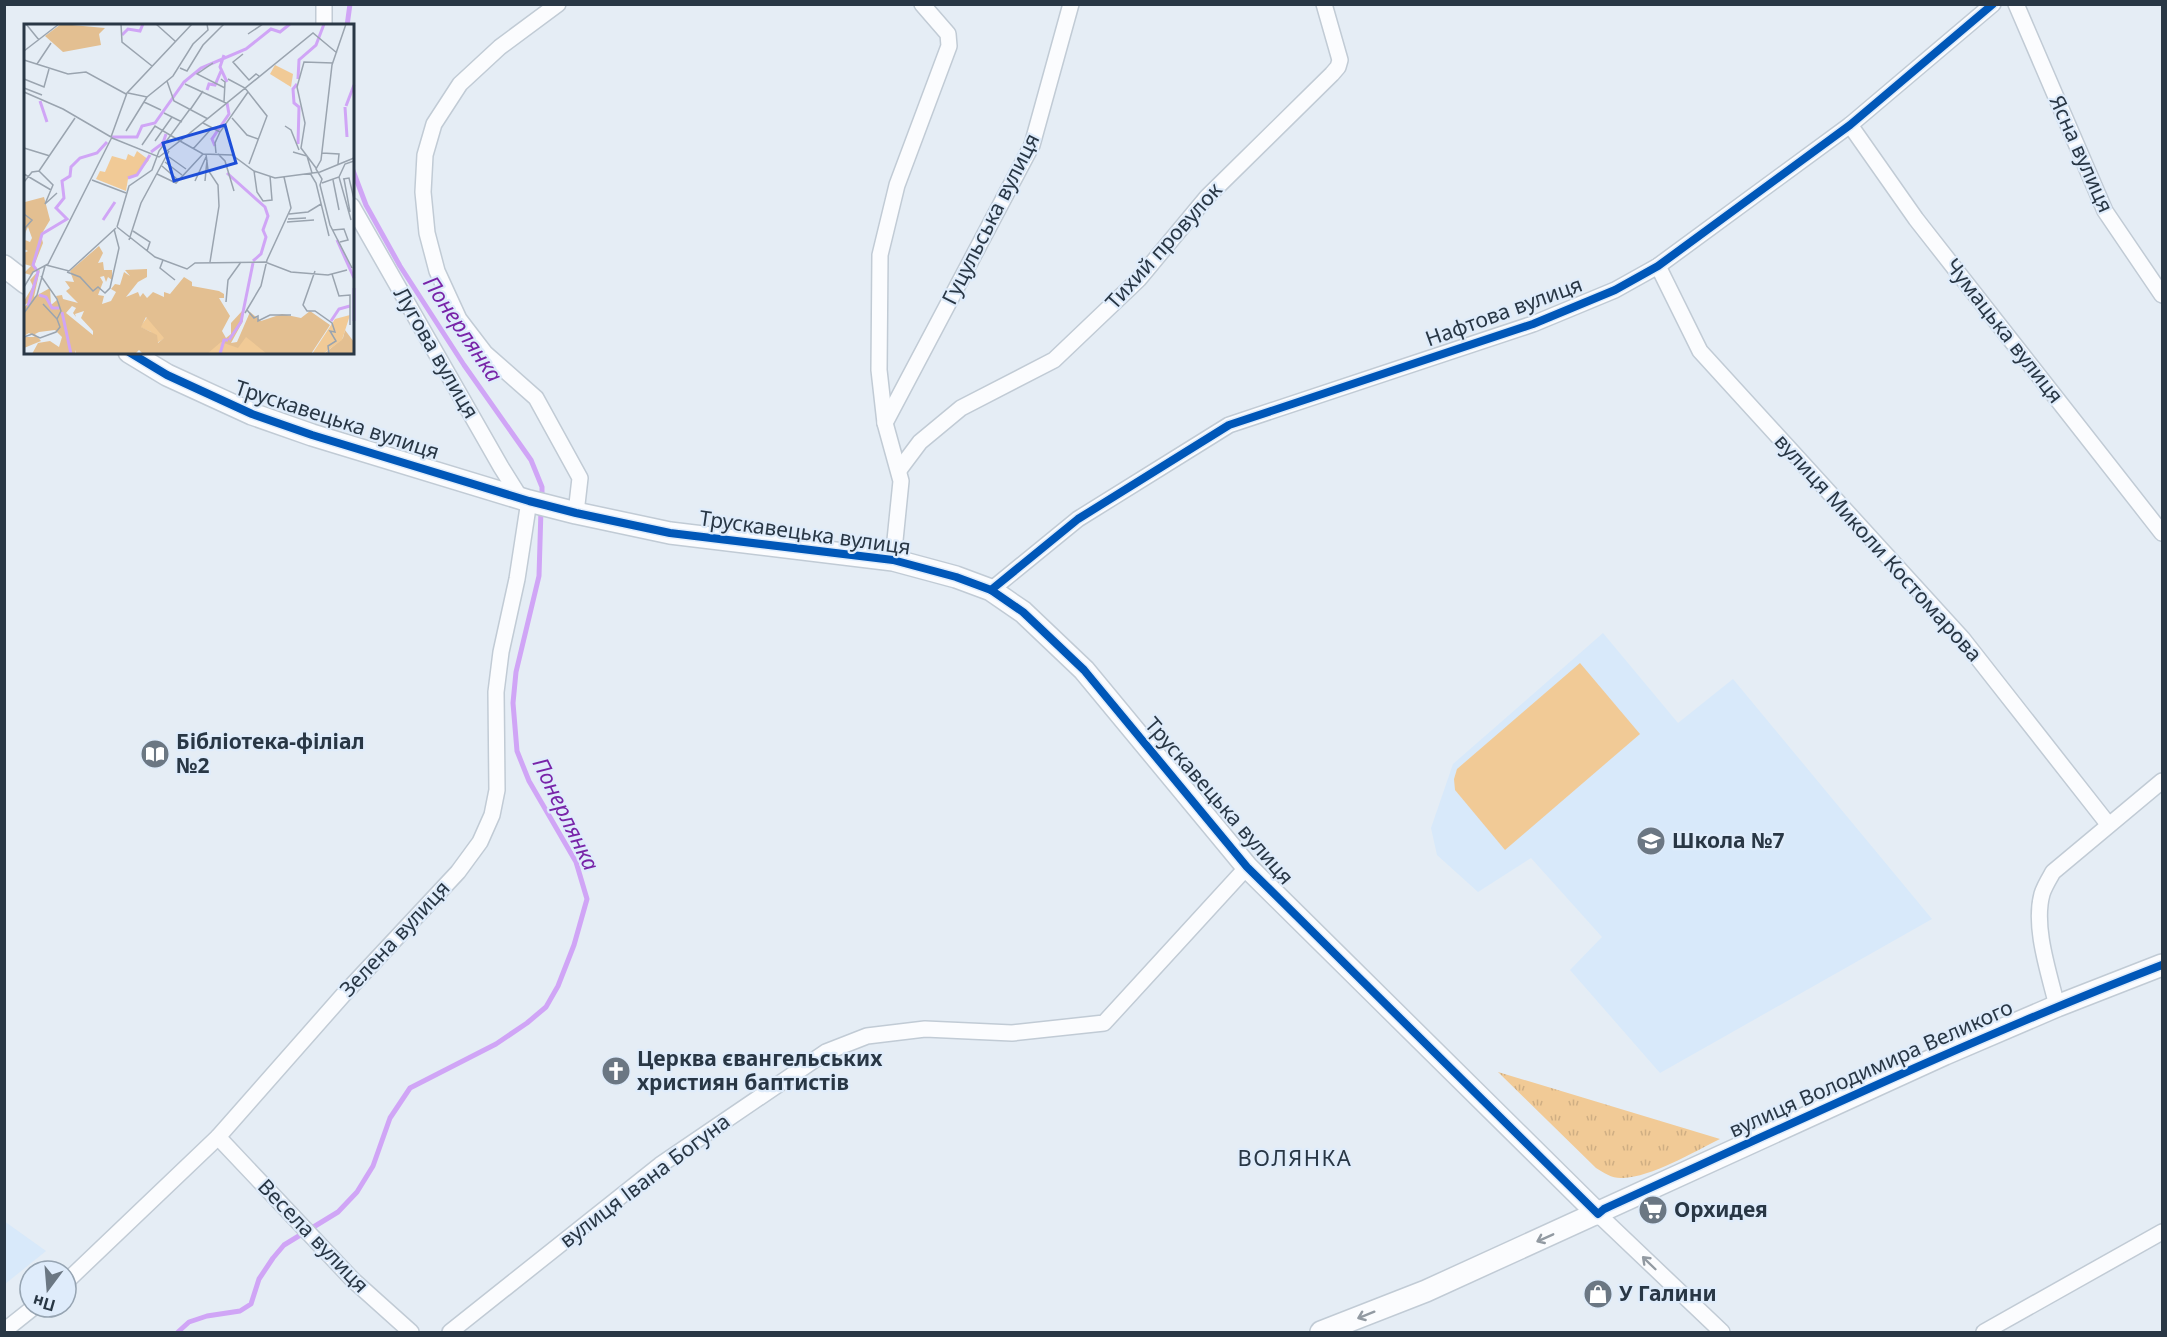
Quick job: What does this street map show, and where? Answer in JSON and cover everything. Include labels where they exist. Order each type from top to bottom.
[{"type":"main road","points":[[4,266],[24,281]]},
{"type":"main road","name":"Трускавецька вулиця","points":[[132,354],[167,375],[252,414],[528,501],[670,533],[893,560],[956,577],[991,590],[1023,612],[1084,670],[1246,867],[1598,1214]]},
{"type":"main road","name":"вулиця Володимира Великого","points":[[1322,1332],[1426,1291],[2057,1006],[2163,965]]},
{"type":"street","points":[[324,4],[324,24]]},
{"type":"street","name":"Лугова вулиця","points":[[558,4],[500,46],[460,84],[434,124],[425,155],[423,192],[427,233],[437,271],[459,319],[485,353],[536,398],[580,478],[566,511]]},
{"type":"street","points":[[893,560],[901,481],[885,423],[879,370],[880,255],[897,185],[949,46],[948,34],[922,4]]},
{"type":"street","name":"Гуцульська вулиця","points":[[885,423],[1032,145],[1071,4]]},
{"type":"street","name":"Тихий провулок","points":[[899,470],[920,442],[961,408],[1054,360],[1139,279],[1207,196],[1332,74],[1340,60],[1324,4]]},
{"type":"street","name":"Нафтова вулиця","points":[[991,590],[1078,519],[1229,425],[1533,324],[1615,290],[1658,266],[1850,125],[1994,4]]},
{"type":"street","name":"Ясна вулиця","points":[[2016,4],[2105,211],[2163,295]]},
{"type":"street","name":"Чумацька вулиця","points":[[1850,125],[1916,219],[2163,533]]},
{"type":"street","name":"Лугова вулиця","points":[[354,210],[501,467],[528,501]]},
{"type":"street","name":"вулиця Миколи Костомарова","points":[[1658,266],[1700,351],[1962,638],[2108,824]]},
{"type":"street","name":"Зелена вулиця","points":[[78,1271],[218,1137],[344,994],[458,872],[480,842],[492,815],[497,790],[496,692],[501,652],[517,579],[528,501]]},
{"type":"street","points":[[2057,1006],[2042,938],[2040,916],[2042,894],[2053,872],[2108,824],[2163,781]]},
{"type":"street","name":"вулиця Івана Богуна","points":[[450,1332],[660,1165],[826,1052],[867,1036],[925,1029],[1012,1033],[1104,1023],[1246,867]]},
{"type":"street","name":"Весела вулиця","points":[[218,1137],[353,1280],[411,1332]]},
{"type":"street","points":[[1598,1214],[1722,1332]]},
{"type":"street","points":[[1984,1332],[2163,1232]]},
{"type":"street","points":[[4,1331],[19,1319]]},
{"type":"shaded area","name":"Школа №7","points":[[1603,633],[1678,723],[1733,679],[1932,919],[1660,1073],[1570,970],[1602,937],[1531,858],[1478,892],[1437,855],[1431,828],[1453,764]]},
{"type":"shaded area","points":[[4,1221],[46,1251],[36,1259],[18,1259],[18,1274],[4,1284]]},
{"type":"green space","points":[[1580,663],[1640,734],[1505,850],[1455,790],[1454,779],[1457,769]]},
{"type":"green space","points":[[1498,1072],[1720,1139],[1646,1173],[1634,1177],[1612,1177],[1596,1168]]},
{"type":"waterway","name":"Понерлянка","points":[[347,24],[350,4]]},
{"type":"waterway","name":"Понерлянка","points":[[354,173],[366,205],[400,266],[464,365],[531,460],[542,487],[542,500]]},
{"type":"waterway","name":"Понерлянка","points":[[178,1332],[189,1322],[207,1316],[240,1311],[251,1304],[259,1279],[284,1245],[338,1212],[357,1192],[373,1166],[390,1118],[410,1088],[496,1044],[527,1023],[546,1007],[558,986],[574,945],[587,899],[576,862],[529,781],[517,751],[513,703],[516,672],[539,576],[541,509]]},
{"type":"cycle path","points":[[991,590],[1078,519],[1229,425],[1533,324],[1615,290],[1658,266],[1850,125],[1993,4]]},
{"type":"cycle path","points":[[132,354],[167,375],[252,414],[312,435],[529,501],[670,533],[893,560],[956,577],[991,590],[1023,612],[1084,670],[1247,867],[1598,1214],[1604,1209],[1882,1083],[2021,1022],[2162,965]]},
{"type":"place","name":"Бібліотека-філіал №2","points":[[155,754]]},
{"type":"place","name":"Школа №7","points":[[1651,841]]},
{"type":"place","name":"Церква євангельських християн баптистів","points":[[616,1071]]},
{"type":"place","name":"Орхидея","points":[[1653,1210]]},
{"type":"place","name":"У Галини","points":[[1598,1294]]},
{"type":"district","name":"ВОЛЯНКА","points":[[1295,1158]]}]
